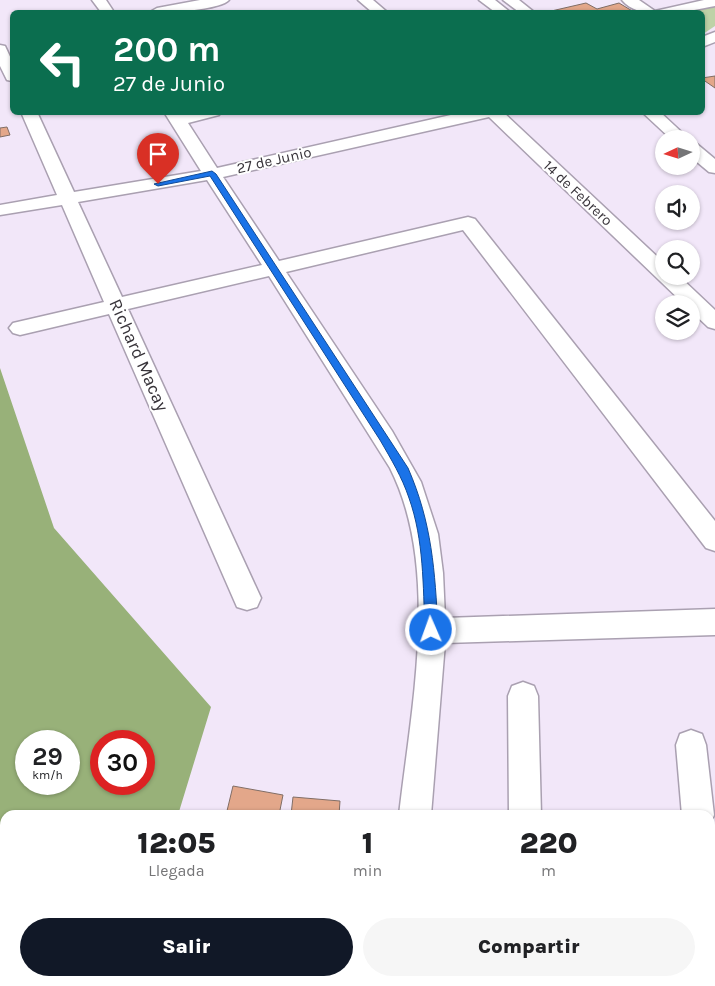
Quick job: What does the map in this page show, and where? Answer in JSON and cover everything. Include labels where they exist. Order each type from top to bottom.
[{"type":"street","points":[[168,10],[222,0]]},
{"type":"street","points":[[365,0],[378,10]]},
{"type":"street","points":[[486,0],[500,10]]},
{"type":"street","points":[[510,0],[524,10]]},
{"type":"street","points":[[630,0],[647,10]]},
{"type":"street","points":[[672,10],[715,2]]},
{"type":"street","points":[[0,49],[10,72]]},
{"type":"street","name":"Richard Macay","points":[[29,115],[248,598]]},
{"type":"street","name":"27 de Junio","points":[[0,210],[68,200],[212,174],[475,115]]},
{"type":"street","name":"14 de Febrero","points":[[496,115],[655,265]]},
{"type":"street","points":[[653,115],[671,130]]},
{"type":"street","points":[[175,116],[402,468],[415,498],[424,534],[429,575],[431,630],[415,810]]},
{"type":"street","points":[[700,156],[715,168]]},
{"type":"street","points":[[20,328],[468,223],[715,540]]},
{"type":"street","points":[[676,285],[715,322]]},
{"type":"street","points":[[431,630],[715,622]]},
{"type":"street","points":[[523,696],[525,810]]},
{"type":"street","points":[[690,745],[697,810]]},
{"type":"green space","points":[[715,5],[715,26],[705,33],[705,10],[689,10]]},
{"type":"green space","points":[[0,368],[54,528],[211,707],[180,810],[0,810]]},
{"type":"building","points":[[586,3],[597,9],[619,3],[631,10],[556,10]]},
{"type":"building","points":[[715,76],[715,88],[705,81],[705,78]]},
{"type":"building","points":[[7,127],[10,135],[0,137],[0,128]]},
{"type":"building","points":[[233,786],[283,795],[280,810],[227,810]]},
{"type":"building","points":[[293,797],[340,801],[339,810],[292,810]]},
{"type":"route","points":[[158,184],[212,174],[384,437],[402,468],[415,498],[424,534],[429,575],[431,630]]}]
